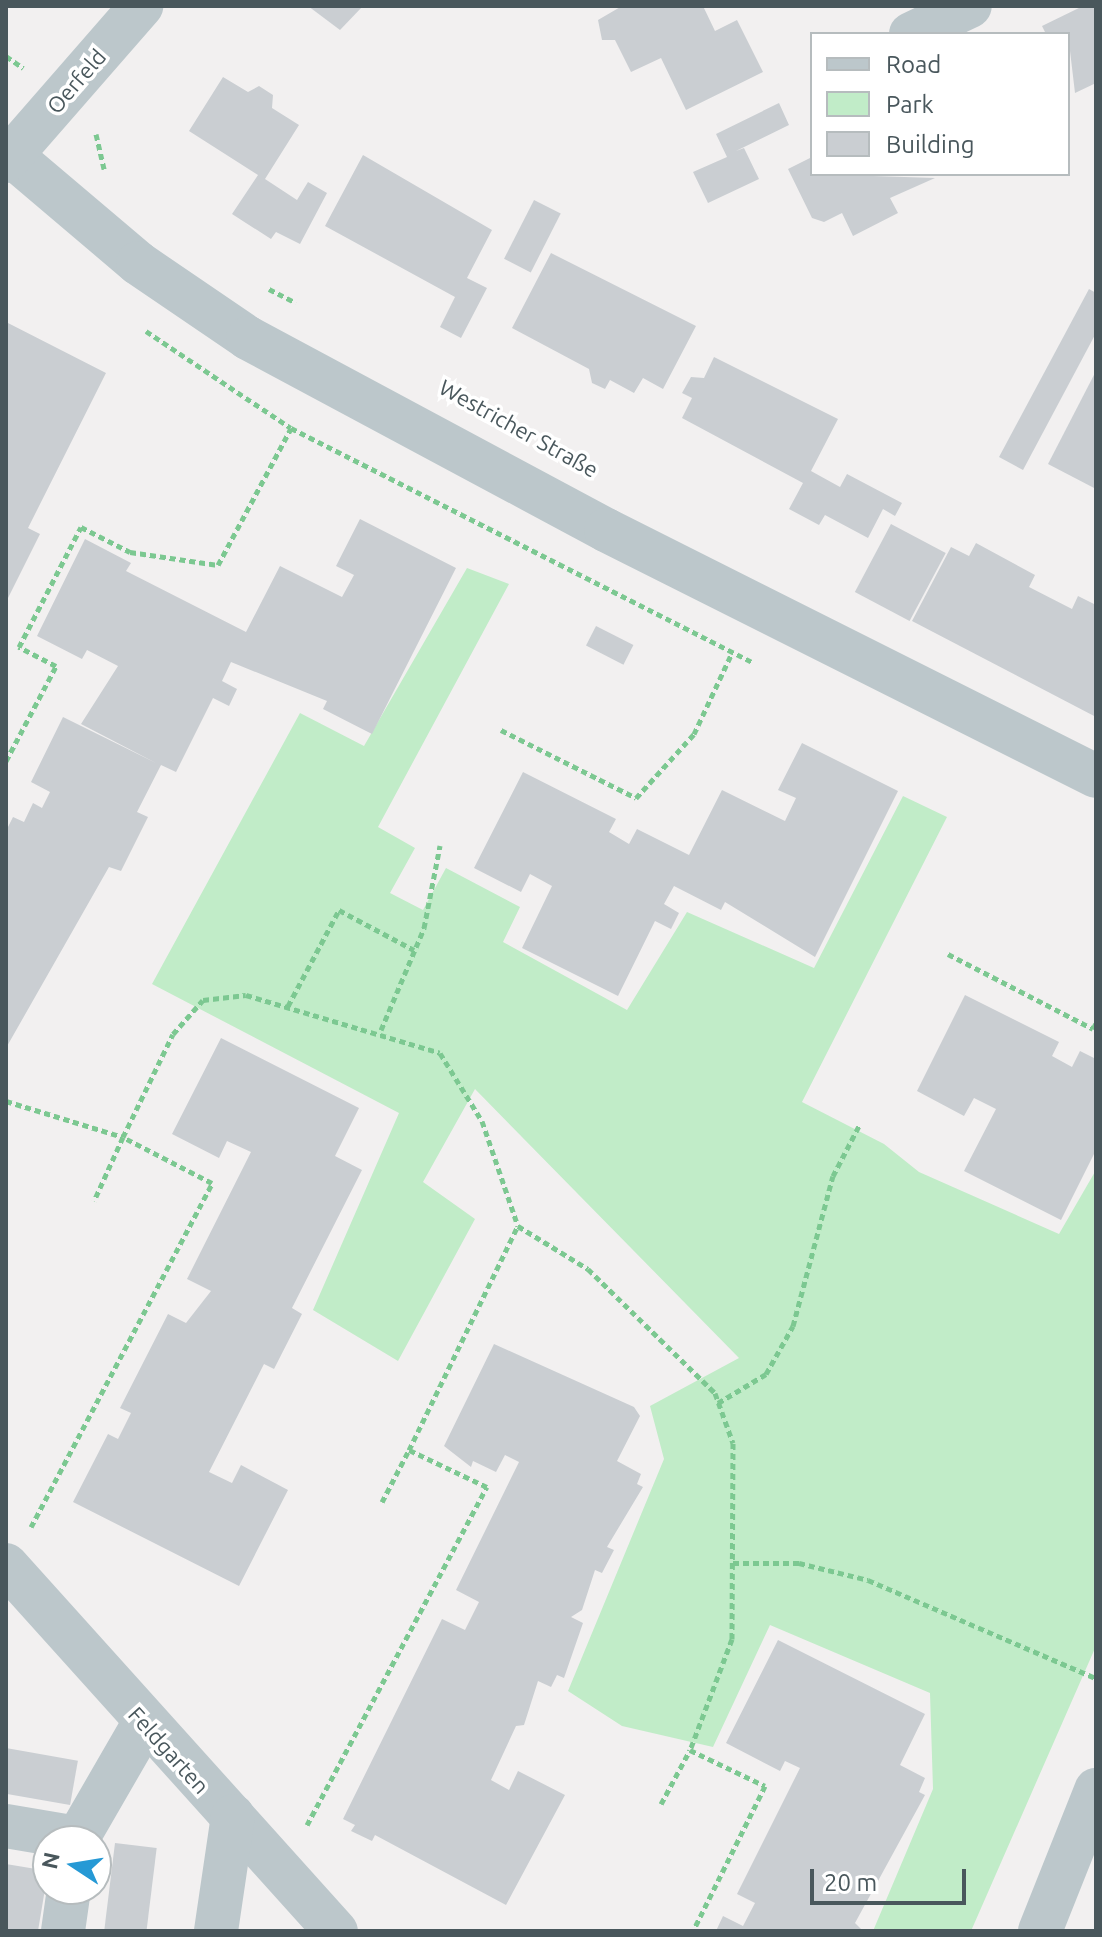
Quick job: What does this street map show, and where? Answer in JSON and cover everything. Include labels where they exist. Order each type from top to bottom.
[{"type":"street","name":"Oerfeld","points":[[8,156],[141,6]]},
{"type":"street","points":[[915,32],[970,6]]},
{"type":"street","points":[[8,156],[138,263],[248,338],[579,516],[1096,776]]},
{"type":"street","name":"Feldgarten","points":[[8,1567],[144,1723],[283,1869],[336,1931]]},
{"type":"street","points":[[84,1825],[144,1723]]},
{"type":"street","points":[[1040,1931],[1096,1790]]},
{"type":"street","points":[[216,1931],[233,1816]]},
{"type":"street","points":[[6,1826],[32,1831]]},
{"type":"street","points":[[63,1931],[67,1905]]},
{"type":"path","points":[[6,56],[101,139],[105,174],[115,182]]},
{"type":"path","points":[[256,280],[309,311]]},
{"type":"path","points":[[6,761],[56,666],[19,647],[81,527],[130,552],[218,565],[291,428]]},
{"type":"path","points":[[501,730],[636,798],[694,734],[732,653]]},
{"type":"path","points":[[381,1030],[414,950],[440,846]]},
{"type":"path","points":[[288,1006],[339,910],[414,950]]},
{"type":"path","points":[[948,954],[1093,1029],[1096,1023]]},
{"type":"path","points":[[94,1201],[173,1034],[203,1000],[246,995],[381,1030],[440,1053],[482,1121],[518,1226],[588,1269],[718,1403],[733,1443],[732,1639],[690,1750],[661,1804]]},
{"type":"path","points":[[6,1101],[123,1137],[212,1183],[8,1567]]},
{"type":"path","points":[[718,1403],[766,1374],[793,1326],[833,1176],[860,1124]]},
{"type":"path","points":[[382,1502],[518,1226]]},
{"type":"path","points":[[283,1869],[487,1487],[409,1450]]},
{"type":"path","points":[[733,1563],[799,1563],[868,1580],[1096,1678]]},
{"type":"path","points":[[690,1750],[765,1786],[693,1931]]},
{"type":"green space","points":[[467,568],[509,584],[378,827],[415,848],[390,893],[423,910],[446,868],[520,907],[503,942],[627,1010],[687,912],[814,968],[903,796],[947,817],[802,1102],[884,1144],[919,1172],[1059,1234],[1096,1170],[1096,1646],[971,1931],[873,1931],[933,1789],[930,1693],[770,1625],[713,1747],[622,1726],[568,1691],[664,1459],[650,1406],[739,1358],[475,1089],[423,1182],[475,1219],[398,1361],[313,1310],[399,1113],[152,984],[300,713],[364,746]]},
{"type":"building","points":[[308,6],[363,6],[340,30]]},
{"type":"building","points":[[622,6],[703,6],[715,31],[737,20],[763,72],[686,110],[661,58],[631,72],[615,40],[602,40],[598,20]]},
{"type":"building","points":[[1083,6],[1096,6],[1096,83],[1075,93],[1070,32],[1045,32],[1042,26]]},
{"type":"building","points":[[223,77],[248,92],[259,86],[273,95],[272,108],[299,125],[265,179],[297,200],[308,182],[327,193],[300,244],[276,232],[271,239],[232,214],[258,175],[189,131]]},
{"type":"building","points":[[779,103],[789,125],[736,151],[744,148],[759,179],[708,203],[693,172],[727,157],[716,134]]},
{"type":"building","points":[[363,155],[492,230],[467,278],[487,288],[461,338],[440,327],[455,297],[325,226]]},
{"type":"building","points":[[810,158],[810,176],[935,178],[890,198],[898,213],[853,236],[842,213],[824,222],[812,218],[788,169]]},
{"type":"building","points":[[534,200],[561,214],[531,272],[504,259]]},
{"type":"building","points":[[551,253],[696,326],[663,389],[643,378],[634,393],[610,380],[605,389],[592,383],[589,369],[512,328]]},
{"type":"building","points":[[1089,289],[1096,293],[1096,333],[1023,470],[999,457]]},
{"type":"building","points":[[6,322],[106,373],[28,528],[40,534],[6,602]]},
{"type":"building","points":[[714,357],[838,419],[811,471],[840,487],[847,474],[902,503],[895,516],[883,509],[868,538],[825,515],[819,525],[789,509],[803,483],[682,418],[692,398],[682,393],[691,377],[704,378]]},
{"type":"building","points":[[1096,371],[1096,489],[1048,464]]},
{"type":"building","points":[[360,519],[456,568],[372,734],[323,709],[327,701],[231,662],[222,681],[237,689],[229,706],[213,698],[176,772],[161,765],[137,812],[148,817],[121,871],[109,867],[6,1048],[6,831],[13,817],[24,822],[33,803],[42,808],[50,792],[31,782],[63,717],[156,763],[81,724],[118,666],[87,650],[82,659],[37,636],[85,539],[131,563],[126,571],[246,632],[280,566],[342,597],[354,575],[336,566]]},
{"type":"building","points":[[891,524],[946,553],[910,621],[855,592]]},
{"type":"building","points":[[976,543],[1035,575],[1029,587],[1072,609],[1078,596],[1096,605],[1096,717],[912,621],[951,547],[969,556]]},
{"type":"building","points":[[596,626],[633,645],[623,665],[586,646]]},
{"type":"building","points":[[802,743],[898,791],[815,957],[725,902],[721,910],[674,886],[664,904],[679,913],[671,929],[655,921],[618,996],[522,948],[552,886],[530,874],[521,892],[474,868],[523,772],[616,819],[609,832],[629,844],[637,829],[689,855],[722,790],[785,821],[796,798],[778,790]]},
{"type":"building","points":[[965,995],[1059,1042],[1052,1056],[1072,1067],[1080,1051],[1096,1059],[1096,1150],[1061,1220],[964,1171],[996,1109],[974,1098],[964,1116],[917,1091]]},
{"type":"building","points":[[221,1038],[359,1108],[335,1156],[362,1170],[292,1308],[302,1314],[274,1369],[264,1364],[209,1472],[232,1483],[241,1465],[288,1490],[239,1586],[73,1502],[108,1434],[118,1439],[131,1413],[120,1408],[168,1314],[186,1323],[211,1291],[187,1279],[251,1152],[227,1141],[219,1158],[172,1134]]},
{"type":"building","points":[[494,1344],[634,1407],[640,1416],[617,1461],[641,1474],[637,1484],[643,1487],[607,1547],[614,1550],[602,1573],[595,1570],[582,1610],[571,1617],[583,1623],[564,1678],[557,1675],[551,1687],[538,1681],[524,1725],[516,1726],[491,1780],[509,1790],[518,1771],[565,1795],[506,1905],[375,1835],[372,1841],[351,1831],[355,1825],[343,1819],[442,1619],[465,1630],[479,1602],[456,1590],[519,1462],[505,1455],[496,1472],[473,1461],[471,1467],[444,1446]]},
{"type":"building","points":[[778,1640],[925,1714],[900,1765],[925,1778],[919,1792],[925,1795],[855,1923],[863,1931],[716,1931],[723,1916],[743,1926],[755,1903],[737,1894],[800,1768],[785,1761],[780,1771],[726,1743]]},
{"type":"building","points":[[6,1748],[78,1761],[70,1805],[6,1794]]},
{"type":"building","points":[[115,1843],[157,1848],[147,1931],[104,1929],[107,1905],[112,1905]]},
{"type":"building","points":[[6,1864],[32,1868],[32,1905],[42,1905],[38,1931],[6,1931]]}]
